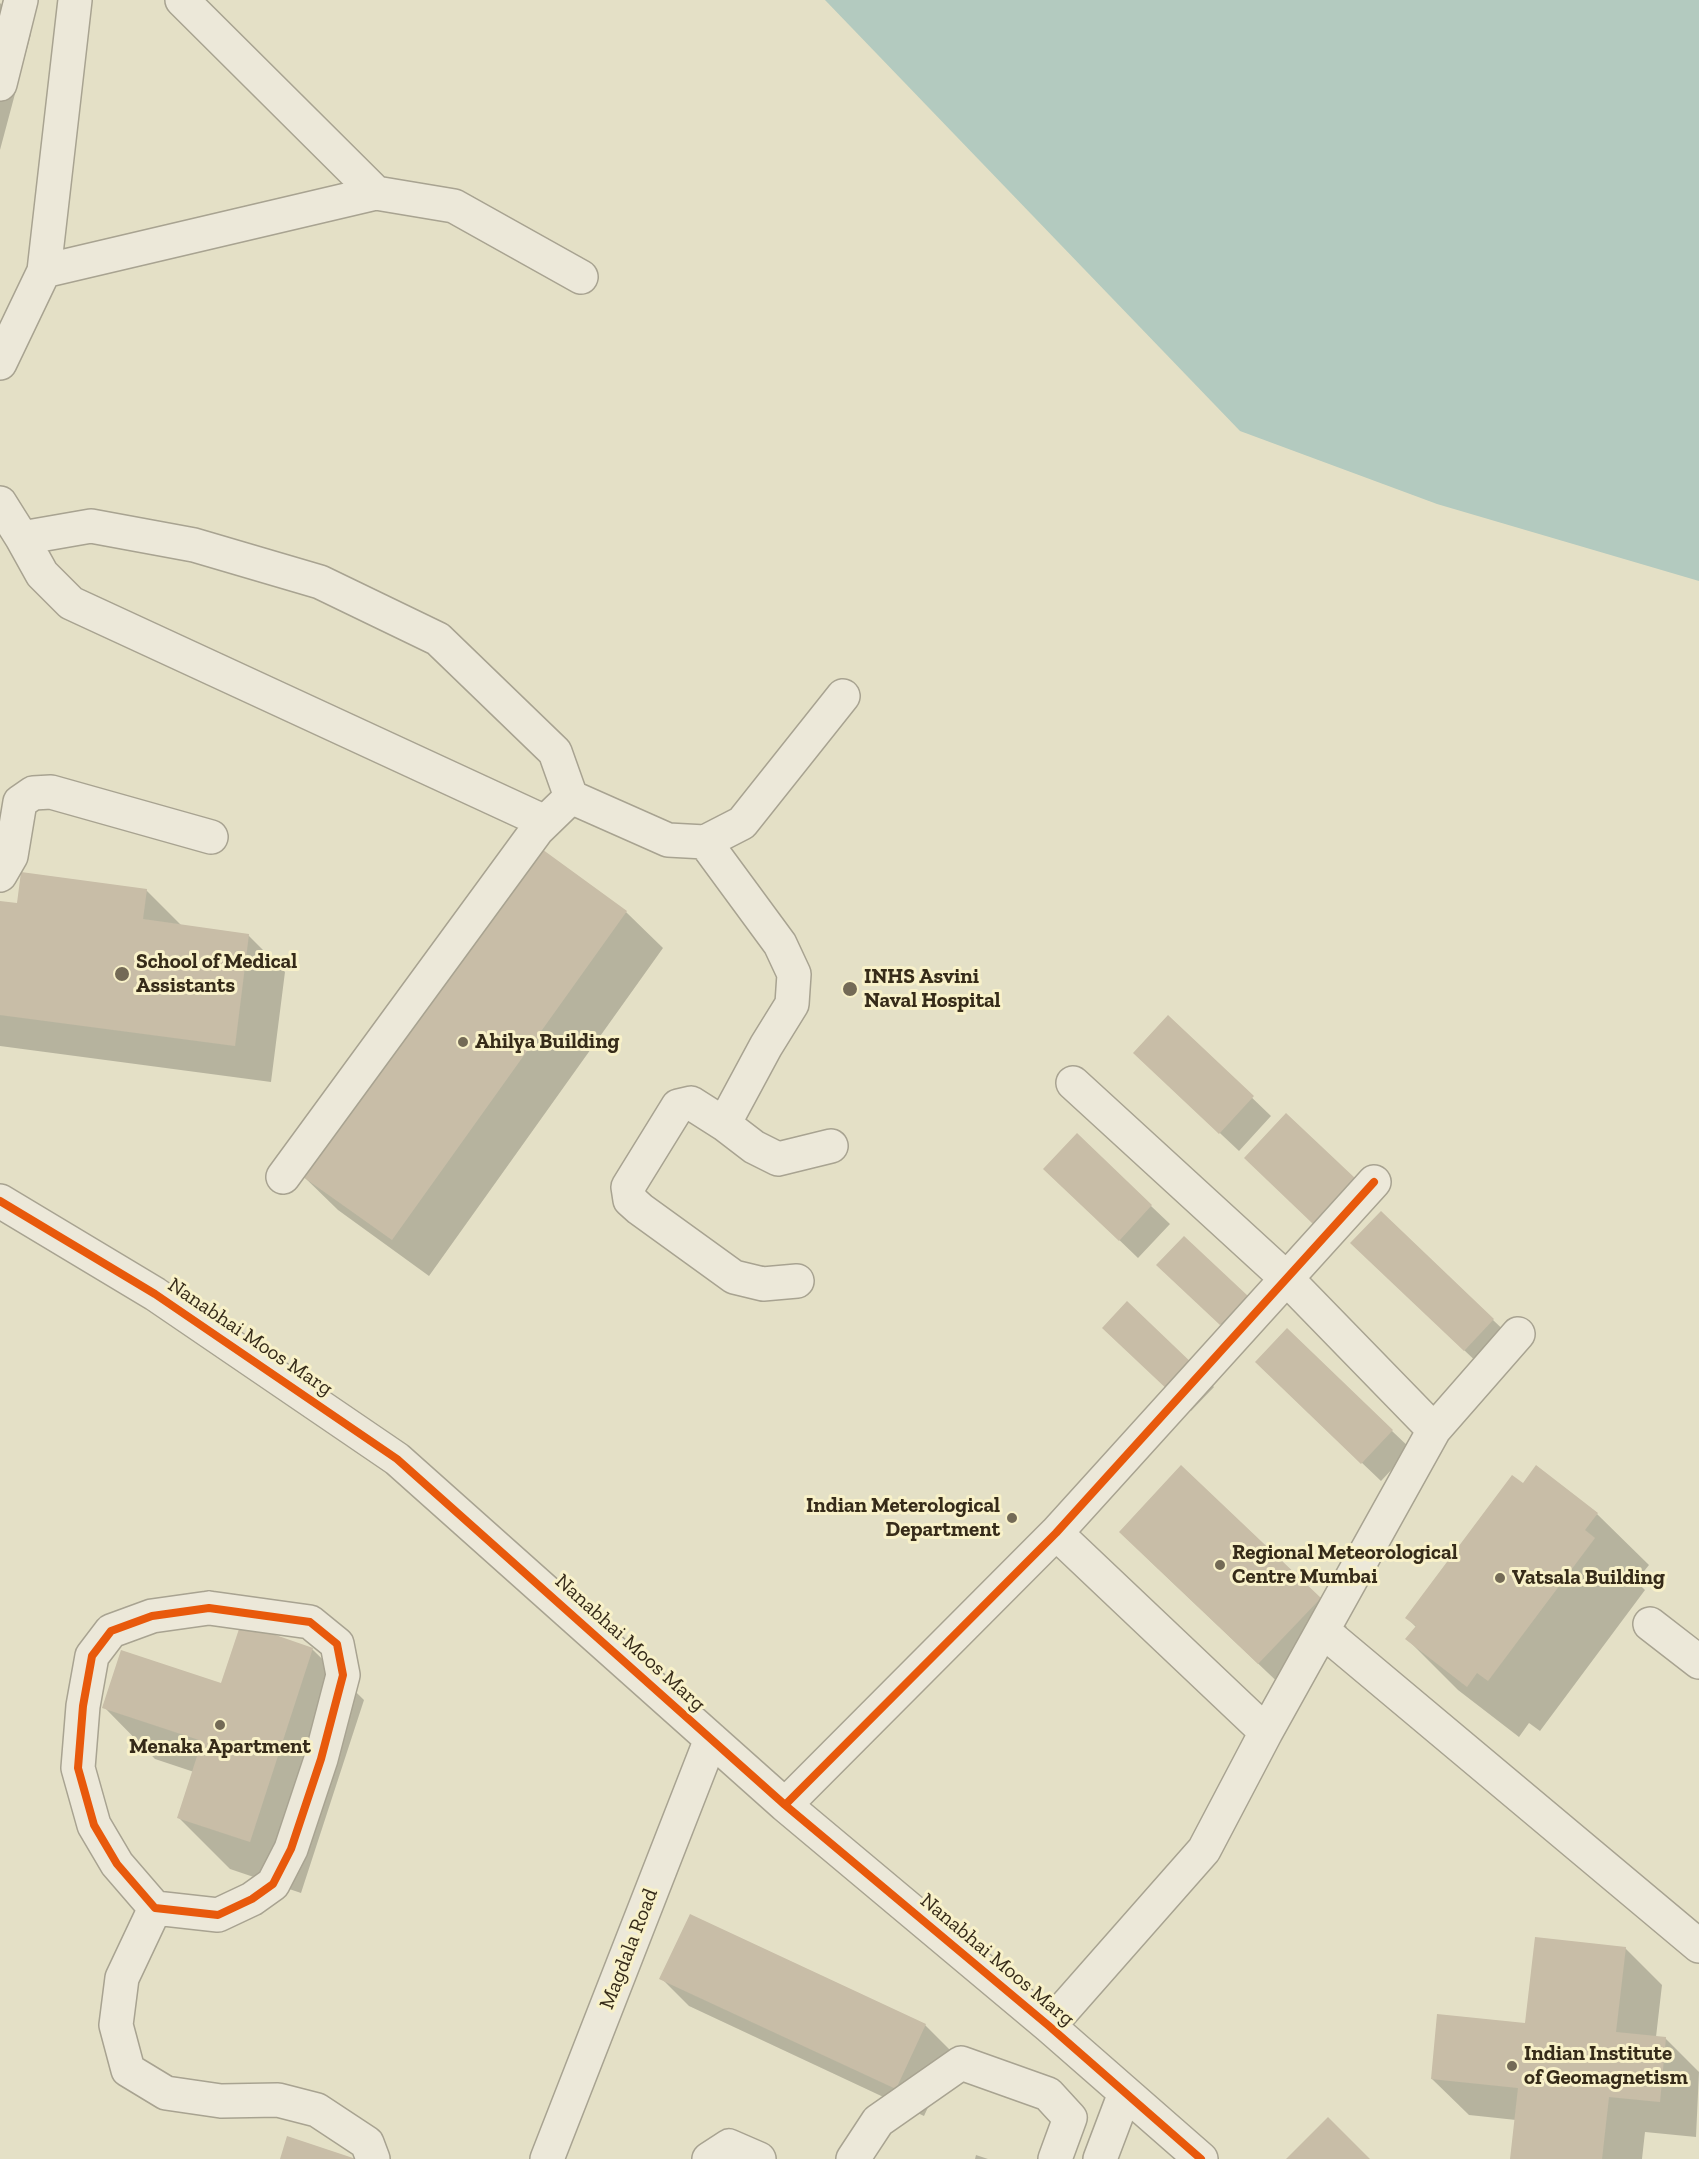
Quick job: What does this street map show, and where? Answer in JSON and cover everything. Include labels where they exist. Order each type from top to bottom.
[{"type":"street","points":[[0,84],[21,0]]},
{"type":"street","points":[[0,363],[44,271],[75,0]]},
{"type":"street","points":[[182,0],[376,193]]},
{"type":"street","points":[[44,271],[376,193],[454,206],[581,277]]},
{"type":"street","points":[[0,503],[42,574],[71,603],[545,822]]},
{"type":"street","points":[[22,538],[91,526],[194,545],[320,582],[438,639],[555,752],[571,796],[668,840],[705,842],[742,823],[843,696]]},
{"type":"street","points":[[0,875],[11,856],[20,802],[33,793],[51,792],[211,837]]},
{"type":"street","points":[[283,1177],[537,830],[571,796]]},
{"type":"street","points":[[705,842],[780,944],[794,974],[792,1004],[766,1046],[724,1124]]},
{"type":"street","points":[[1073,1083],[1287,1279],[1434,1430]]},
{"type":"street","points":[[797,1281],[763,1284],[734,1276],[682,1241],[630,1200],[628,1187],[678,1106],[691,1103],[754,1147],[778,1159],[831,1146]]},
{"type":"street","points":[[785,1804],[1056,1533],[1374,1182]]},
{"type":"street","name":"Nanabhai Moos Marg","points":[[0,1201],[155,1294],[397,1459],[785,1804],[1048,2026],[1201,2159]]},
{"type":"street","points":[[1048,2026],[1204,1850],[1266,1732],[1434,1430],[1518,1334]]},
{"type":"street","points":[[1056,1533],[1266,1732]]},
{"type":"street","points":[[209,1608],[310,1622],[337,1644],[343,1675],[321,1759],[294,1838],[273,1884],[252,1899],[218,1915],[155,1908],[117,1864],[94,1825],[78,1768],[83,1706],[92,1656],[111,1631],[152,1616],[209,1608]]},
{"type":"street","points":[[1650,1624],[1699,1662]]},
{"type":"street","points":[[1323,1631],[1699,1946]]},
{"type":"street","name":"Magdala Road","points":[[547,2159],[711,1739]]},
{"type":"street","points":[[155,1908],[122,1978],[116,2025],[128,2070],[166,2093],[220,2101],[278,2100],[317,2110],[367,2143],[373,2159]]},
{"type":"street","points":[[853,2159],[878,2121],[961,2063],[1048,2094],[1070,2118],[1055,2159]]},
{"type":"street","points":[[1100,2159],[1125,2093]]},
{"type":"street","points":[[709,2159],[729,2146],[759,2159]]},
{"type":"shaded area","points":[[825,0],[1699,0],[1699,581],[1437,504],[1240,431]]},
{"type":"building","name":"Ahilya Building","points":[[535,844],[627,911],[392,1240],[299,1174]]},
{"type":"building","name":"School of Medical Assistants","points":[[21,872],[147,889],[143,919],[249,934],[235,1046],[0,1015],[0,901],[17,903]]},
{"type":"building","points":[[1168,1015],[1254,1096],[1219,1134],[1133,1053]]},
{"type":"building","points":[[1286,1113],[1356,1179],[1313,1224],[1244,1158]]},
{"type":"building","points":[[1077,1133],[1152,1205],[1119,1241],[1043,1169]]},
{"type":"building","points":[[1381,1211],[1494,1319],[1464,1351],[1350,1243]]},
{"type":"building","points":[[1184,1236],[1248,1296],[1220,1325],[1156,1265]]},
{"type":"building","points":[[1127,1301],[1196,1367],[1171,1393],[1102,1328]]},
{"type":"building","points":[[1287,1328],[1393,1430],[1361,1464],[1255,1362]]},
{"type":"building","name":"Regional Meteorological Centre Mumbai","points":[[1181,1465],[1321,1598],[1258,1664],[1119,1532]]},
{"type":"building","name":"Vatsala Building","points":[[1536,1465],[1598,1513],[1585,1530],[1595,1538],[1488,1681],[1477,1673],[1467,1687],[1405,1639],[1416,1626],[1405,1618],[1512,1475],[1523,1483]]},
{"type":"building","name":"Menaka Apartment","points":[[241,1623],[313,1648],[250,1842],[177,1818],[202,1741],[102,1708],[121,1650],[221,1683]]},
{"type":"building","points":[[690,1914],[926,2024],[896,2089],[659,1979]]},
{"type":"building","points":[[1535,1937],[1626,1947],[1616,2032],[1666,2037],[1660,2102],[1609,2097],[1602,2159],[1510,2159],[1518,2088],[1431,2079],[1437,2014],[1525,2023]]},
{"type":"building","points":[[1328,2117],[1370,2159],[1286,2159]]},
{"type":"building","points":[[287,2136],[356,2159],[280,2159]]},
{"type":"cycle path","points":[[785,1805],[1056,1533],[1374,1182]]},
{"type":"cycle path","points":[[0,1201],[155,1294],[397,1459],[785,1805],[1049,2026],[1201,2159]]},
{"type":"cycle path","points":[[209,1608],[310,1622],[337,1644],[343,1675],[321,1759],[291,1849],[273,1884],[252,1899],[218,1915],[155,1908],[117,1864],[94,1825],[78,1768],[83,1706],[92,1656],[111,1631],[152,1616],[209,1608]]},
{"type":"place","name":"School of Medical Assistants","points":[[122,974]]},
{"type":"place","name":"INHS Asvini Naval Hospital","points":[[850,989]]},
{"type":"place","name":"Ahilya Building","points":[[463,1042]]},
{"type":"place","name":"Indian Meterological Department","points":[[1012,1518]]},
{"type":"place","name":"Regional Meteorological Centre Mumbai","points":[[1220,1565]]},
{"type":"place","name":"Vatsala Building","points":[[1500,1578]]},
{"type":"place","name":"Menaka Apartment","points":[[220,1725]]},
{"type":"place","name":"Indian Institute of Geomagnetism","points":[[1512,2066]]}]
